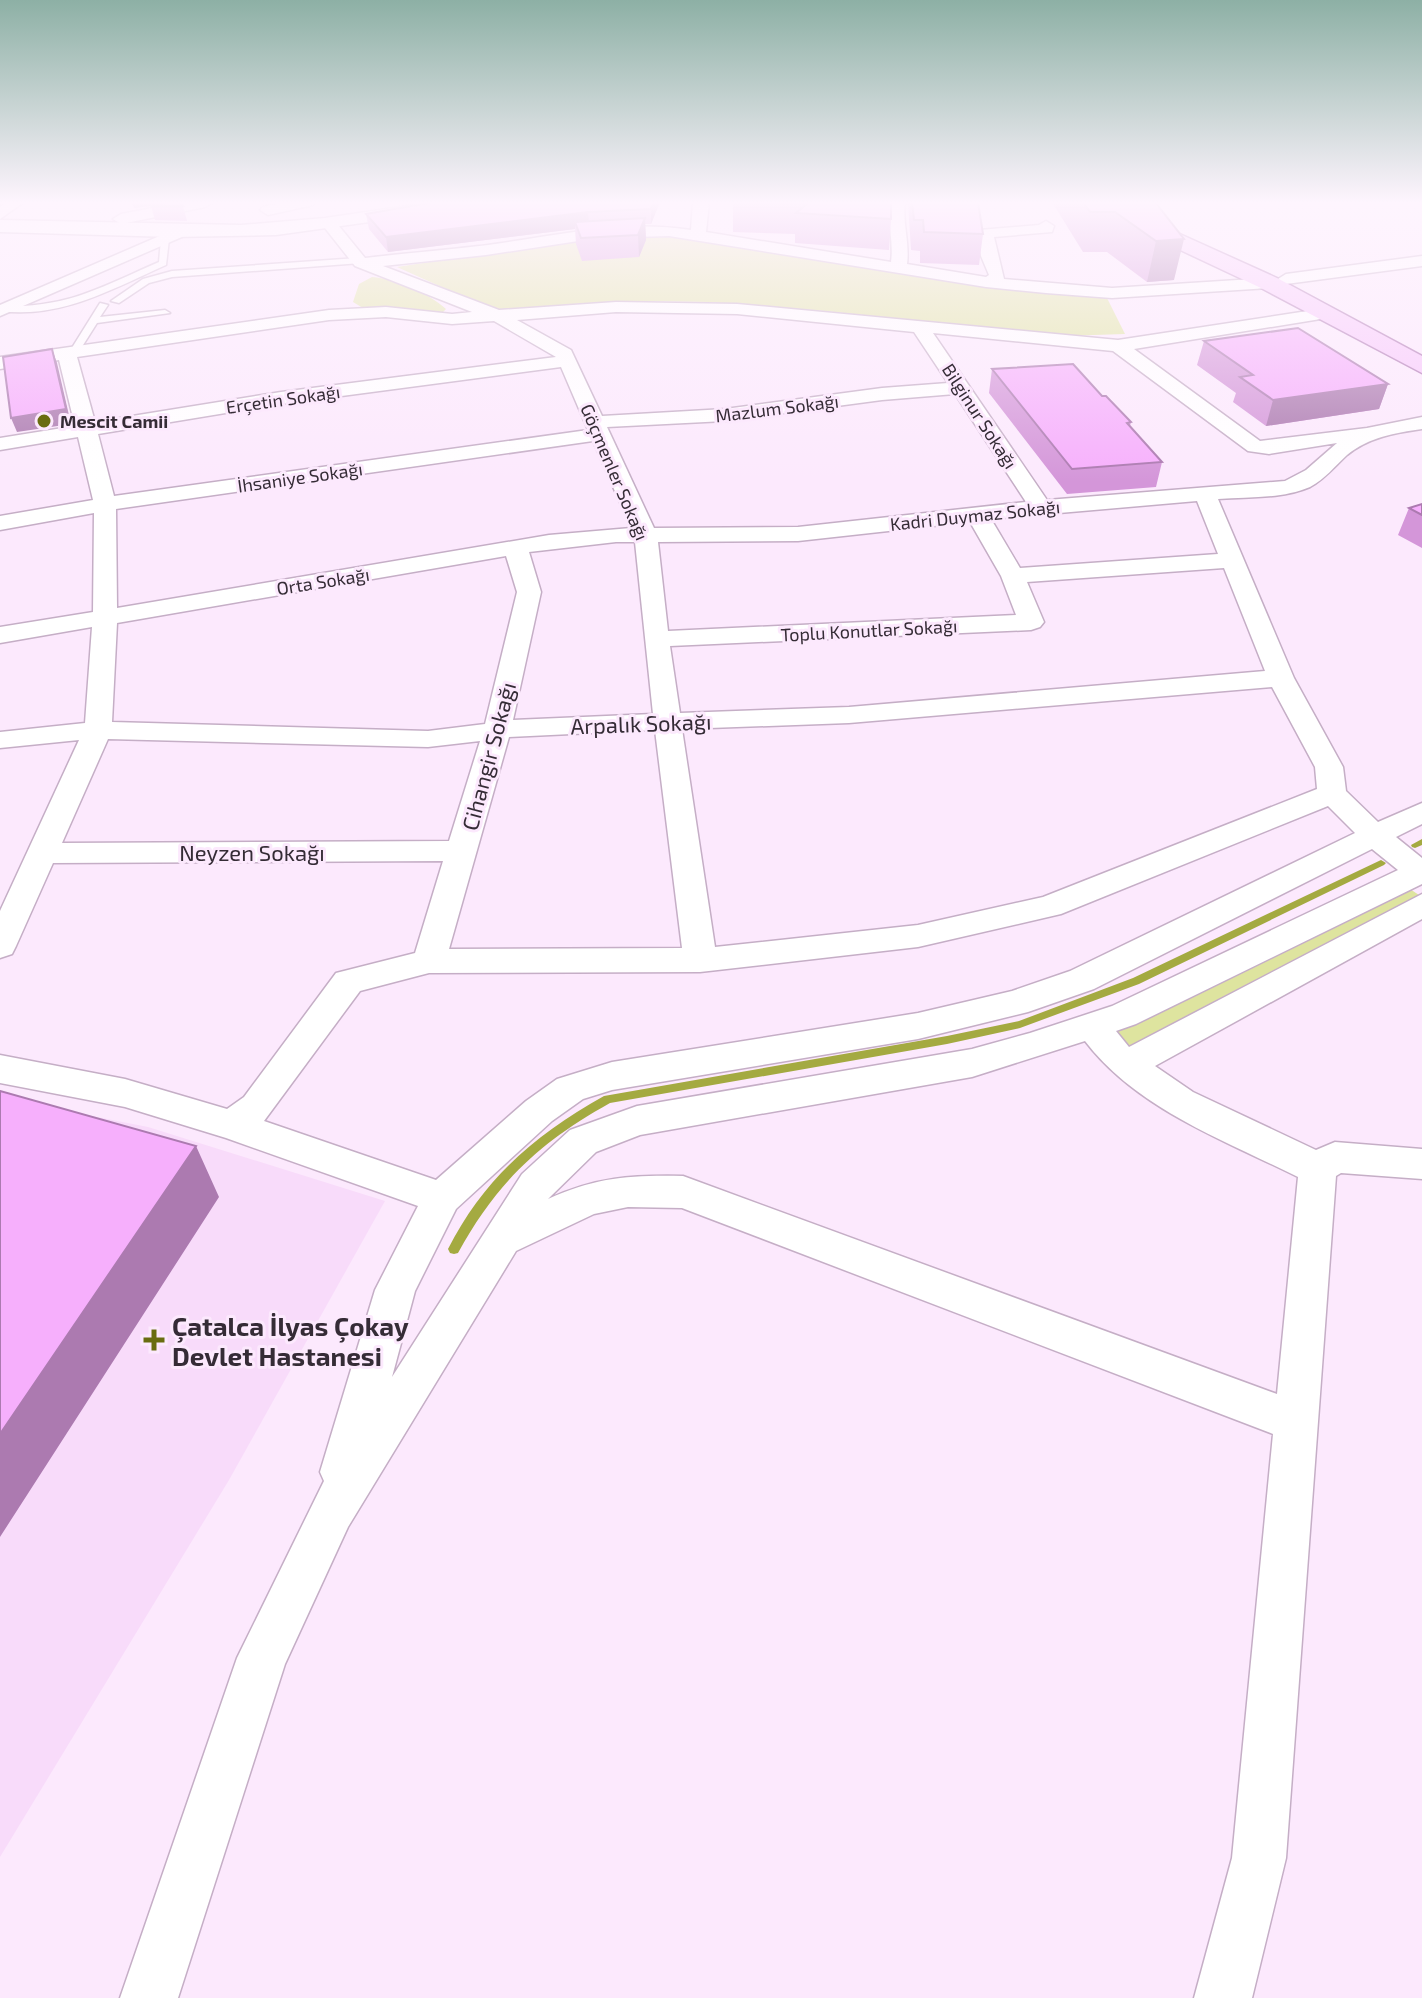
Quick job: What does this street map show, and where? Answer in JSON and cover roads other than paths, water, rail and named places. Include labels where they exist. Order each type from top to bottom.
[{"type":"main road","points":[[1300,295],[1418,366]]},
{"type":"main road","points":[[1322,295],[1364,309]]},
{"type":"main road","points":[[1389,350],[1401,340],[1422,337]]},
{"type":"street","points":[[1,310],[35,295]]},
{"type":"street","name":"Göçmenler Sokağı","points":[[447,295],[500,317],[564,354],[646,535],[656,639],[700,960]]},
{"type":"street","points":[[0,363],[343,308],[452,319],[616,307],[737,309],[1118,346],[1327,313]]},
{"type":"street","name":"Bilginur Sokağı","points":[[919,326],[1041,507]]},
{"type":"street","points":[[1118,346],[1255,447],[1269,448],[1422,423]]},
{"type":"street","points":[[0,946],[98,730],[105,616],[105,504],[71,352]]},
{"type":"street","name":"Erçetin Sokağı","points":[[0,444],[281,398],[567,361]]},
{"type":"street","name":"Mazlum Sokağı","points":[[597,428],[882,394],[959,388]]},
{"type":"street","name":"İhsaniye Sokağı","points":[[0,523],[597,428]]},
{"type":"street","points":[[1269,448],[1269,453],[1302,484],[1322,471],[1347,445],[1371,432]]},
{"type":"street","name":"Kadri Duymaz Sokağı","points":[[646,535],[798,534],[1041,507],[1302,484]]},
{"type":"street","points":[[1205,494],[1281,678],[1329,767],[1332,794],[1422,881]]},
{"type":"street","name":"Toplu Konutlar Sokağı","points":[[656,639],[1031,622],[1013,576],[977,514]]},
{"type":"street","name":"Orta Sokağı","points":[[0,635],[516,549],[522,545],[616,535],[646,535]]},
{"type":"street","name":"Cihangir Sokağı","points":[[429,961],[497,731],[529,592],[516,549]]},
{"type":"street","points":[[1013,576],[1233,560]]},
{"type":"street","name":"Arpalık Sokağı","points":[[0,740],[98,730],[428,739],[497,731],[849,715],[1281,678]]},
{"type":"street","points":[[232,1125],[257,1107],[348,982],[429,961],[700,960],[918,936],[1050,906],[1332,794]]},
{"type":"street","points":[[332,1511],[395,1290],[442,1198],[504,1141],[570,1089],[612,1076],[918,1026],[1016,1003],[1082,980],[1422,812]]},
{"type":"street","name":"Neyzen Sokağı","points":[[42,853],[462,851]]},
{"type":"street","points":[[149,1998],[262,1658],[332,1511],[536,1185],[583,1141],[637,1121],[972,1063],[1124,1015],[1422,881]]},
{"type":"street","points":[[1128,1064],[1422,881]]},
{"type":"street","points":[[1092,1025],[1117,1057],[1180,1102],[1318,1169]]},
{"type":"street","points":[[0,1069],[125,1093],[232,1125],[442,1198]]},
{"type":"street","points":[[1318,1169],[1335,1157],[1422,1164]]},
{"type":"street","points":[[1223,1998],[1259,1858],[1318,1169]]},
{"type":"street","points":[[502,1239],[587,1199],[628,1191],[683,1192],[1298,1423]]},
{"type":"lane","points":[[116,301],[125,295]]},
{"type":"lane","points":[[71,352],[103,305]]},
{"type":"lane","points":[[92,321],[165,313]]},
{"type":"waterway","points":[[1415,845],[1422,842]]},
{"type":"waterway","points":[[454,1249],[483,1202],[518,1162],[560,1128],[608,1099],[947,1040],[1020,1024],[1136,981],[1381,863]]},
{"type":"place","name":"Mescit Camii","points":[[44,421]]},
{"type":"place","name":"Çatalca İlyas Çokay Devlet Hastanesi","points":[[154,1340]]}]
